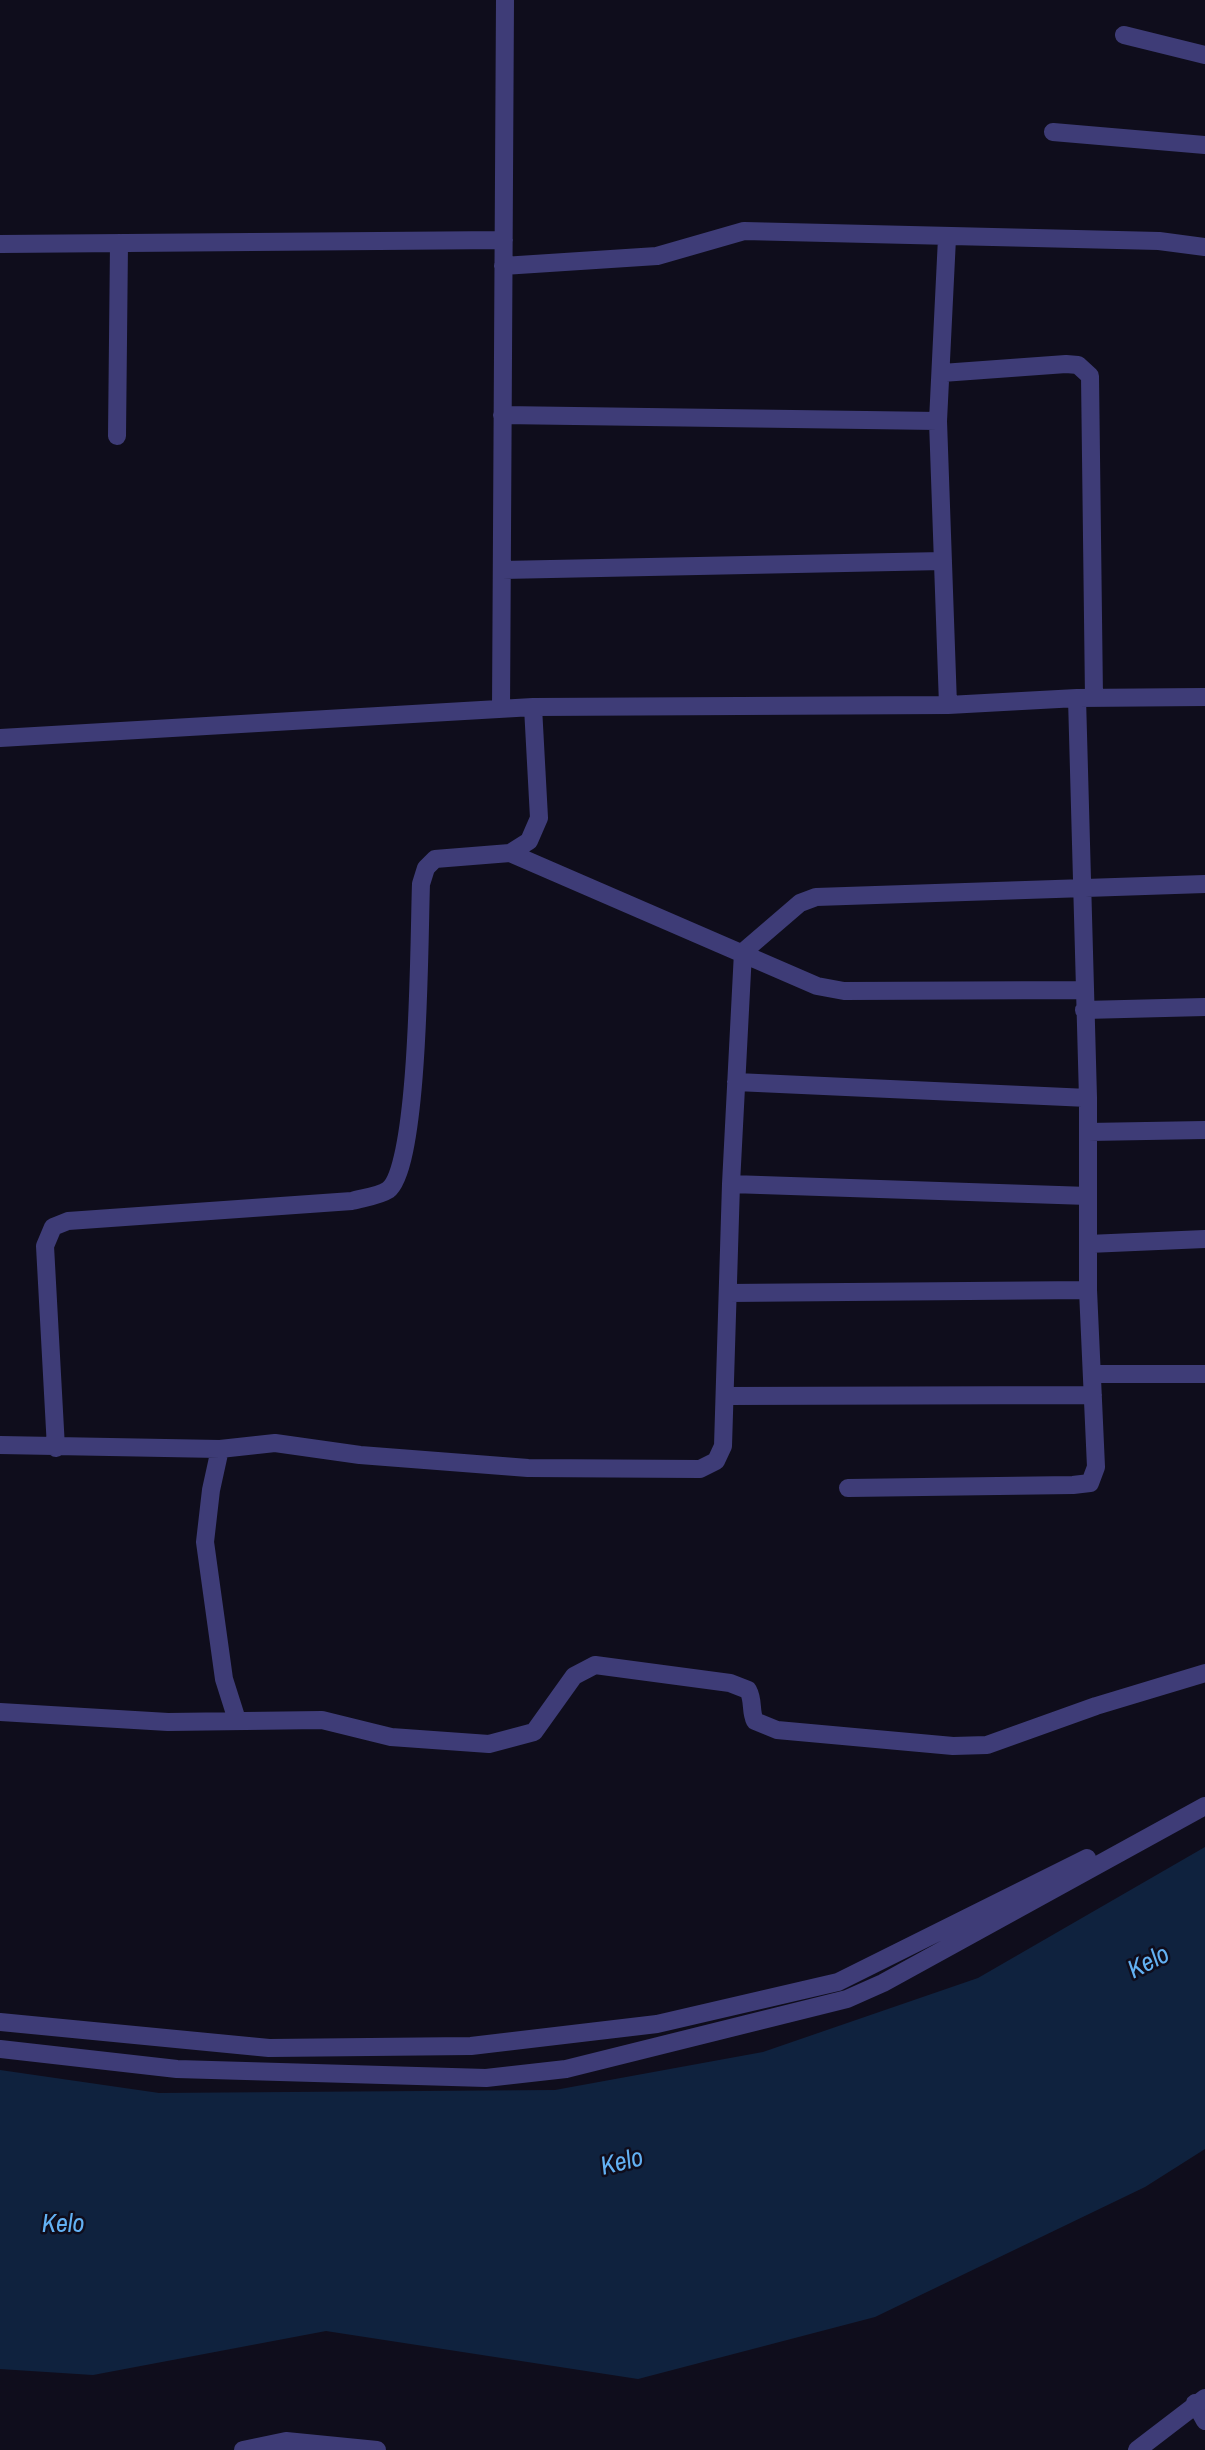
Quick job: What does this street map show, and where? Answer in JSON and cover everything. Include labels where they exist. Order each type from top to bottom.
[{"type":"street","points":[[501,709],[505,0]]},
{"type":"street","points":[[1124,34],[1205,55]]},
{"type":"street","points":[[1053,132],[1205,145]]},
{"type":"street","points":[[503,267],[657,256],[744,231],[1158,241],[1205,247]]},
{"type":"street","points":[[947,238],[938,421],[948,705]]},
{"type":"street","points":[[0,244],[504,240]]},
{"type":"street","points":[[117,436],[119,243]]},
{"type":"street","points":[[848,1488],[1090,1483],[1096,1467],[1088,1290],[1088,1098],[1082,888],[1090,376],[1078,365],[1066,364],[942,373]]},
{"type":"street","points":[[502,415],[938,421]]},
{"type":"street","points":[[502,570],[943,561]]},
{"type":"street","points":[[0,738],[501,709],[948,705],[1085,698],[1205,697]]},
{"type":"street","points":[[510,853],[528,841],[539,818],[533,708]]},
{"type":"street","points":[[56,1448],[46,1246],[53,1227],[68,1221],[352,1201],[388,1189],[402,1168],[411,1116],[421,884],[426,868],[435,859],[510,853],[817,986],[844,991],[1083,990]]},
{"type":"street","points":[[0,1446],[220,1449],[275,1443],[360,1455],[528,1468],[700,1469],[716,1461],[723,1446],[731,1184],[743,952],[800,903],[816,897],[1205,884]]},
{"type":"street","points":[[1084,1010],[1205,1007]]},
{"type":"street","points":[[736,1082],[1088,1098]]},
{"type":"street","points":[[1088,1132],[1205,1130]]},
{"type":"street","points":[[731,1184],[1088,1196]]},
{"type":"street","points":[[1088,1244],[1205,1239]]},
{"type":"street","points":[[728,1293],[1088,1290]]},
{"type":"street","points":[[1092,1374],[1205,1374]]},
{"type":"street","points":[[725,1396],[1093,1395]]},
{"type":"street","points":[[220,1449],[211,1490],[205,1542],[223,1679],[237,1720]]},
{"type":"street","points":[[0,1712],[168,1722],[322,1720],[391,1737],[489,1744],[534,1731],[574,1676],[603,1664],[730,1683],[748,1690],[753,1700],[752,1714],[755,1721],[777,1730],[953,1746],[987,1745],[1096,1706],[1205,1673]]},
{"type":"street","points":[[0,2022],[269,2048],[471,2046],[657,2024],[838,1982],[1118,1843],[1205,1792]]},
{"type":"street","points":[[0,2049],[177,2069],[486,2078],[566,2069],[847,1999],[883,1983],[1205,1806]]},
{"type":"street","points":[[1137,2450],[1200,2401],[1205,2421]]},
{"type":"street","points":[[243,2450],[286,2441],[377,2450]]},
{"type":"water","name":"Kelo","points":[[1205,1847],[1205,2149],[1145,2187],[875,2317],[638,2379],[326,2331],[93,2375],[0,2369],[0,2070],[159,2093],[555,2090],[763,2052],[978,1978]]}]
